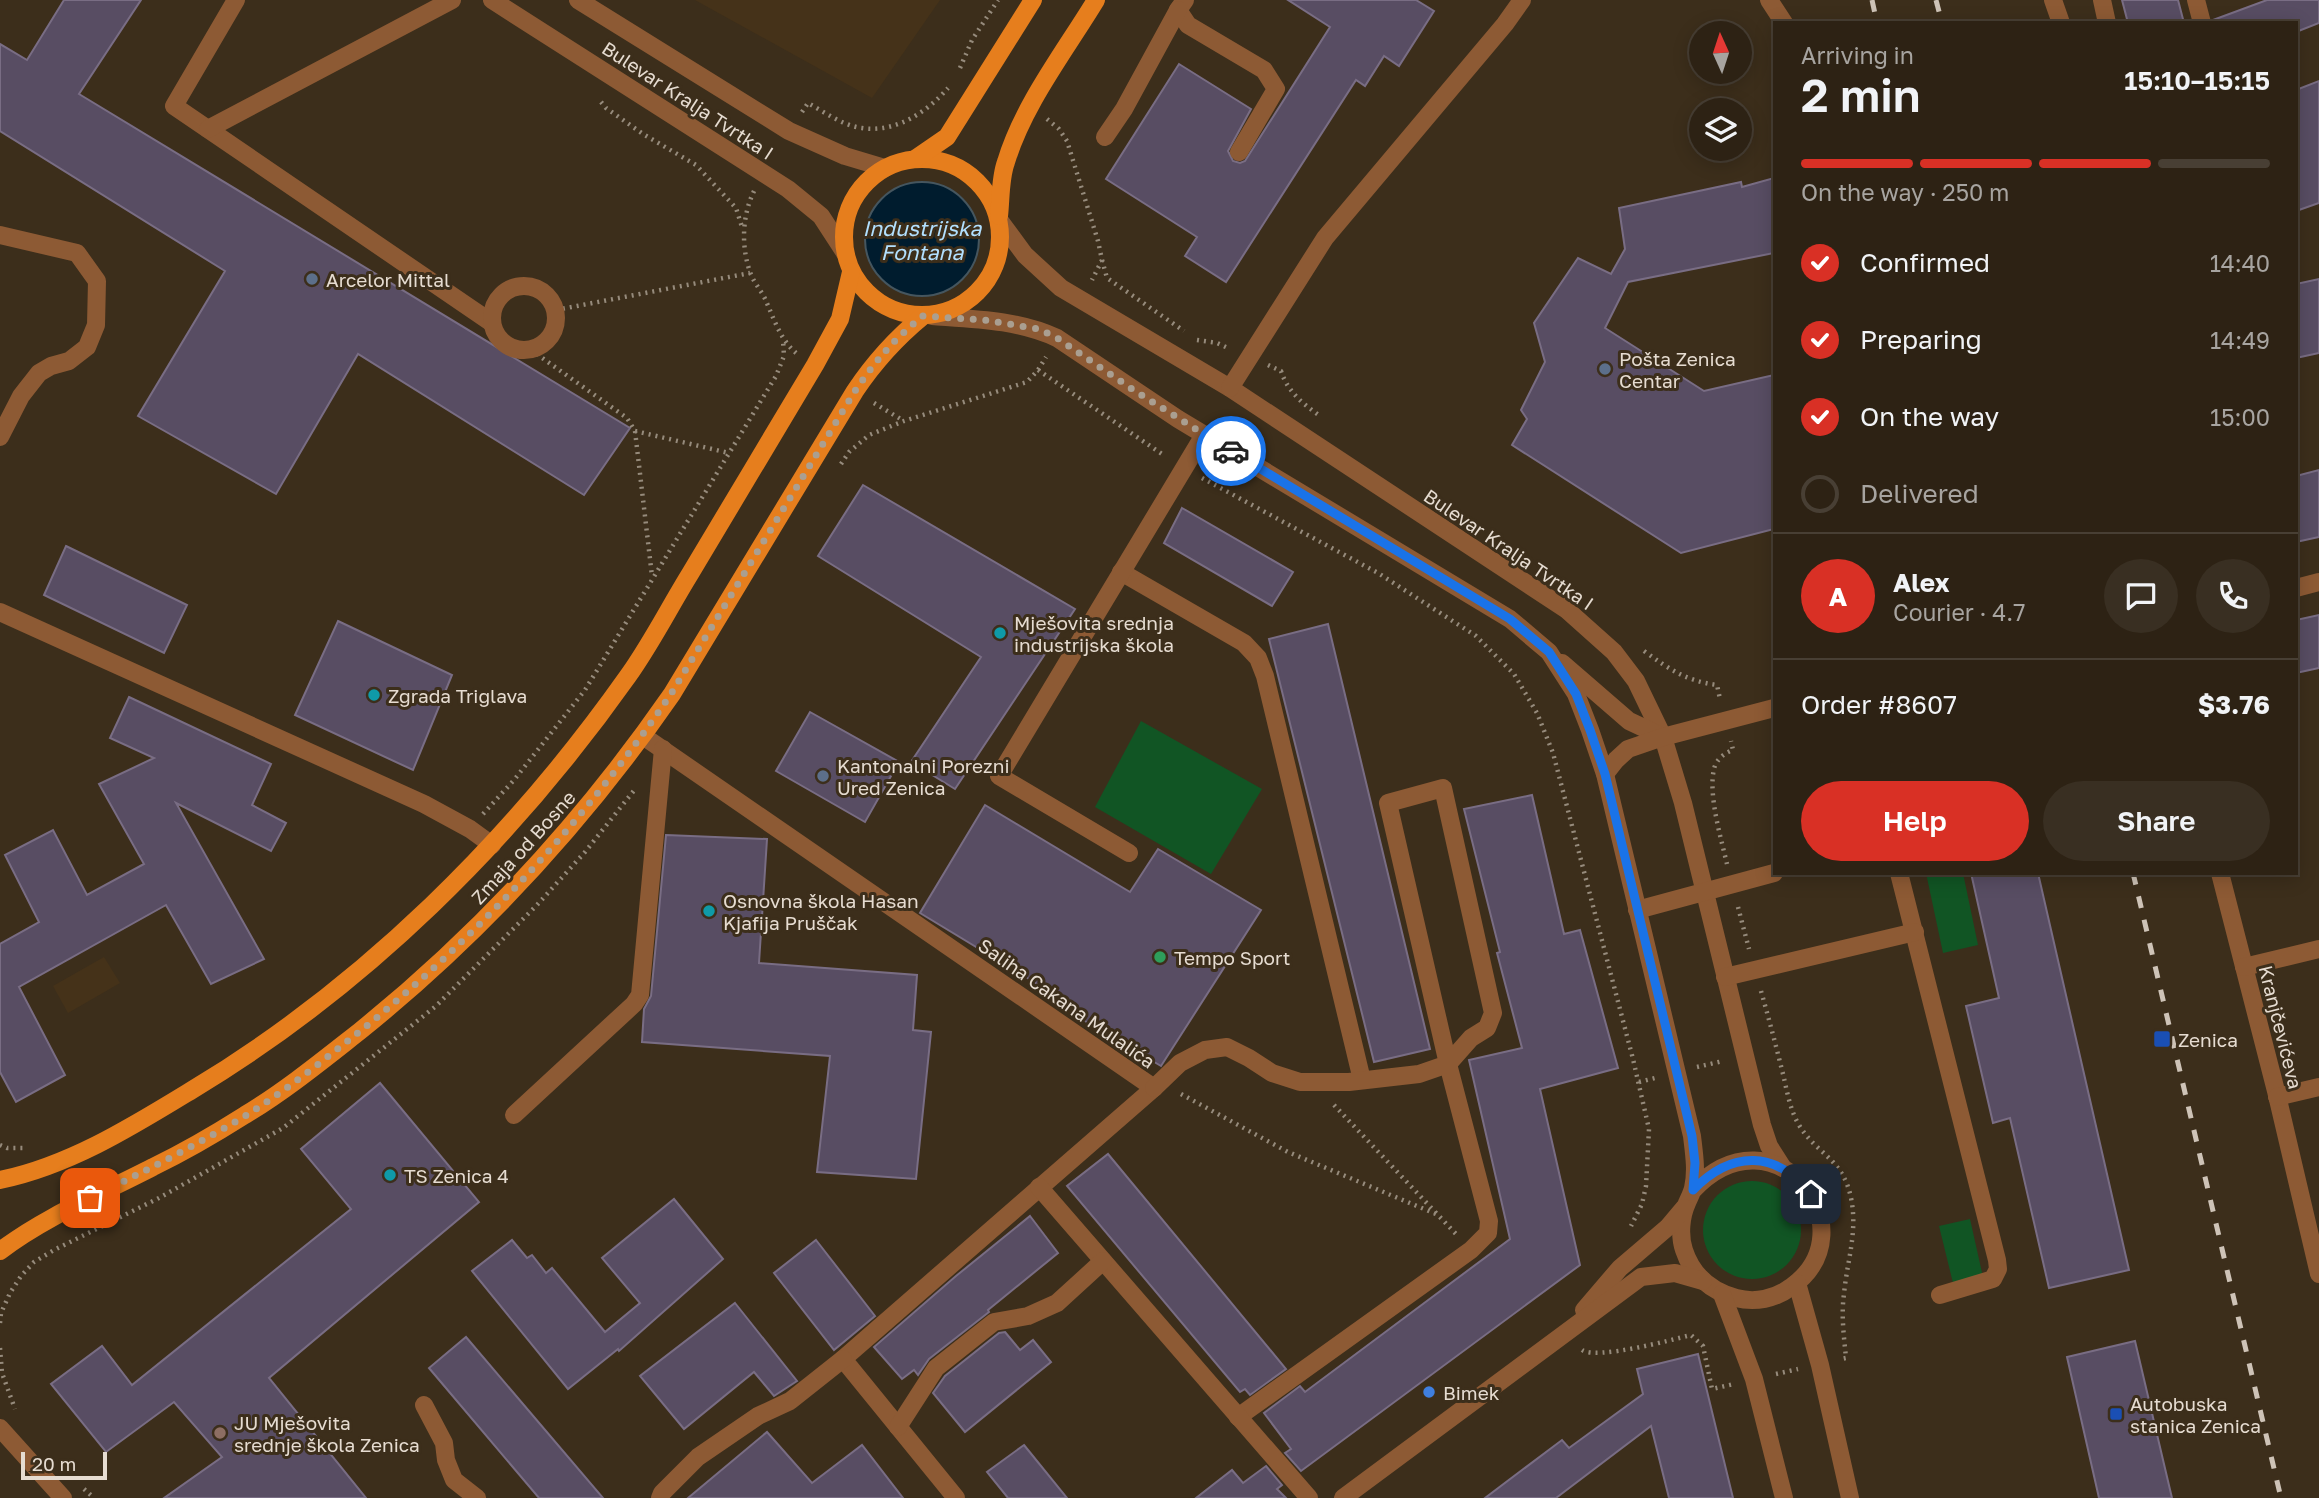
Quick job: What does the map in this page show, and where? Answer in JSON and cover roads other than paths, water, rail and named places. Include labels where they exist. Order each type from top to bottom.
[{"type":"main road","points":[[928,316],[901,314],[881,304],[864,290],[852,272],[845,253],[844,228],[851,204],[865,183],[885,168],[915,159],[947,137],[1033,0]]},
{"type":"main road","name":"Zmaja od Bosne","points":[[0,1251],[20,1236],[69,1208],[155,1166],[247,1114],[330,1055],[404,995],[471,934],[527,876],[599,794],[671,694],[872,365],[897,337],[928,316],[957,308],[978,293],[993,272],[1001,247],[999,218],[1004,165],[1015,135],[1096,0]]},
{"type":"main road","points":[[915,159],[937,160],[958,167],[976,179],[990,196],[999,218]]},
{"type":"main road","name":"Zmaja od Bosne","points":[[0,1181],[49,1166],[134,1125],[220,1073],[298,1020],[375,958],[492,845],[559,767],[630,673],[815,365],[840,319],[852,272]]},
{"type":"street","points":[[236,0],[174,106],[492,323],[495,333],[510,348],[520,351],[541,347],[554,331],[556,310],[544,292],[534,287],[512,288],[496,302],[492,323]]},
{"type":"street","points":[[208,129],[452,0]]},
{"type":"street","name":"Bulevar Kralja Tvrtka I","points":[[492,0],[788,189],[821,216],[845,253]]},
{"type":"street","name":"Bulevar Kralja Tvrtka I","points":[[578,0],[789,131],[845,156],[885,168]]},
{"type":"street","points":[[1230,388],[1325,238],[1505,24],[1522,0]]},
{"type":"street","points":[[1769,0],[1783,21]]},
{"type":"street","points":[[2053,0],[2060,21]]},
{"type":"street","points":[[2102,0],[2107,21]]},
{"type":"street","points":[[2196,0],[2201,21]]},
{"type":"street","points":[[1105,137],[1124,109],[1181,5]]},
{"type":"street","points":[[1181,5],[1188,25],[1264,70],[1276,89],[1239,152]]},
{"type":"street","name":"Bulevar Kralja Tvrtka I","points":[[999,218],[1025,255],[1061,288],[1230,388],[1567,610],[1615,652],[1636,681],[1663,737],[1683,803],[1769,1146],[1783,1168]]},
{"type":"street","points":[[0,235],[77,253],[97,281],[96,325],[87,347],[69,362],[51,366],[39,373],[21,396],[0,437]]},
{"type":"street","points":[[928,316],[1012,324],[1039,329],[1057,338],[1204,435],[1510,619],[1629,721],[1663,737]]},
{"type":"street","points":[[1129,853],[999,776],[1204,435]]},
{"type":"street","points":[[1121,572],[1244,643],[1258,658],[1265,676],[1362,1080]]},
{"type":"street","points":[[2298,587],[2319,582]]},
{"type":"street","points":[[0,612],[424,804],[470,829],[492,845]]},
{"type":"street","points":[[1549,652],[1576,694],[1605,774],[1692,1136],[1695,1163],[1681,1227],[1683,1249],[1692,1268],[1703,1281],[1721,1294],[1745,1300],[1759,1300],[1786,1291],[1797,1283],[1820,1365],[1850,1498]]},
{"type":"street","points":[[1605,774],[1628,749],[1773,708]]},
{"type":"street","name":"Saliha Cakana Mulalića","points":[[643,736],[1157,1085],[843,1359],[790,1401],[758,1416],[698,1457],[660,1498]]},
{"type":"street","points":[[514,1115],[640,996],[663,749]]},
{"type":"street","points":[[1157,1085],[1180,1063],[1205,1050],[1227,1047],[1272,1073],[1300,1082],[1362,1080],[1419,1074],[1448,1064],[1471,1038],[1487,1028],[1493,1013],[1443,788],[1388,803],[1448,1064],[1489,1221],[1488,1233],[1471,1250],[1238,1417]]},
{"type":"street","points":[[1637,910],[1773,873]]},
{"type":"street","points":[[1900,875],[1998,1269],[1993,1279],[1940,1295]]},
{"type":"street","name":"Kranjčevićeva","points":[[2221,875],[2277,1097],[2311,1206],[2319,1274]]},
{"type":"street","points":[[1725,977],[1915,932]]},
{"type":"street","points":[[2244,967],[2319,949]]},
{"type":"street","points":[[2277,1097],[2319,1087]]},
{"type":"street","name":"Bulevar Kralja Tvrtka I","points":[[1563,1334],[1620,1268],[1668,1227],[1707,1175],[1744,1160],[1764,1161],[1783,1168],[1799,1179],[1811,1194],[1819,1212],[1821,1231],[1818,1251],[1810,1268],[1797,1283]]},
{"type":"street","points":[[1040,1187],[1309,1498]]},
{"type":"street","points":[[898,1427],[936,1368],[995,1322],[1028,1316],[1057,1303],[1103,1261]]},
{"type":"street","points":[[1343,1498],[1641,1277],[1675,1273],[1703,1281]]},
{"type":"street","points":[[1721,1294],[1754,1379],[1784,1498]]},
{"type":"street","points":[[843,1359],[956,1498]]},
{"type":"street","points":[[424,1405],[444,1443],[446,1460],[454,1480],[477,1498]]},
{"type":"street","points":[[0,1428],[63,1498]]},
{"type":"water","name":"Industrijska Fontana","points":[[922,182],[944,186],[962,199],[975,217],[979,239],[975,261],[962,279],[944,292],[922,296],[900,292],[882,279],[869,261],[865,239],[869,217],[882,199],[900,186]]},
{"type":"railway","points":[[1872,0],[1877,21]]},
{"type":"railway","points":[[1936,0],[1941,21]]},
{"type":"railway","points":[[2133,875],[2281,1498]]},
{"type":"place","name":"Arcelor Mittal","points":[[312,279]]},
{"type":"place","name":"Pošta Zenica Centar","points":[[1605,369]]},
{"type":"place","name":"Mješovita srednja industrijska škola","points":[[1000,633]]},
{"type":"place","name":"Zgrada Triglava","points":[[374,695]]},
{"type":"place","name":"Kantonalni Porezni Ured Zenica","points":[[823,776]]},
{"type":"place","name":"Osnovna škola Hasan Kjafija Pruščak","points":[[709,911]]},
{"type":"place","name":"Tempo Sport","points":[[1160,957]]},
{"type":"place","name":"Zenica","points":[[2162,1039]]},
{"type":"place","name":"TS Zenica 4","points":[[390,1175]]},
{"type":"place","name":"Bimek","points":[[1429,1392]]},
{"type":"place","name":"Autobuska stanica Zenica","points":[[2116,1414]]},
{"type":"place","name":"JU Mješovita srednje škola Zenica","points":[[220,1433]]}]
